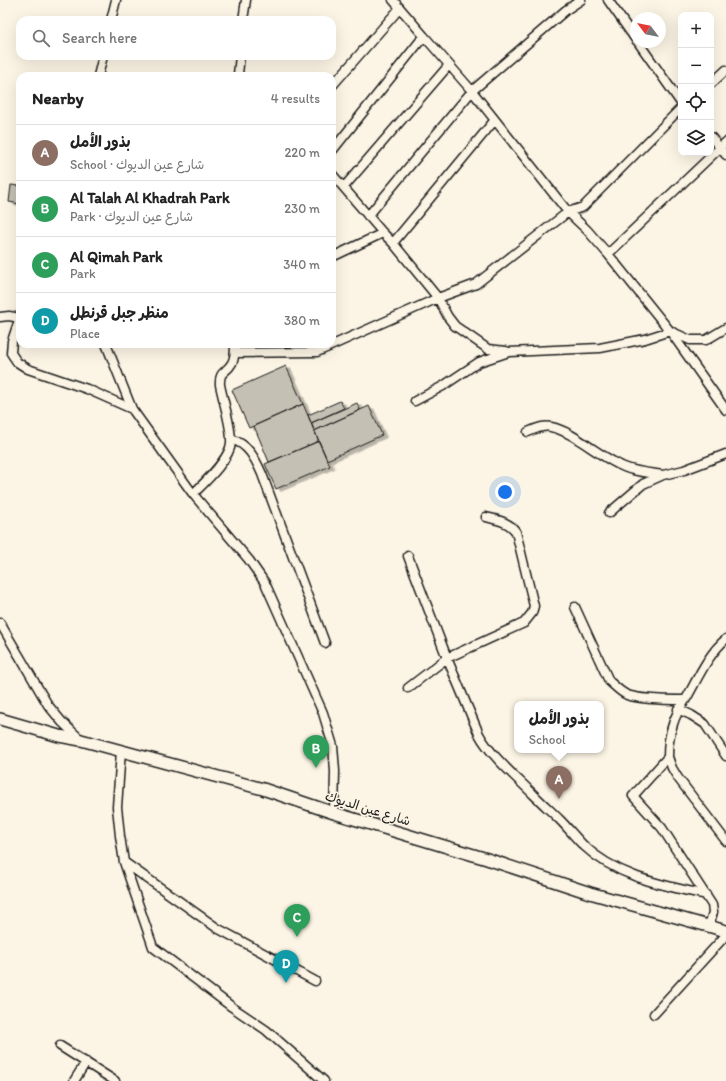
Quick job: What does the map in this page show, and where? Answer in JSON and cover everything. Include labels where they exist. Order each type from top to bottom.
[{"type":"main road","name":"شارع عين الديوك","points":[[0,718],[59,736],[82,740],[263,789],[334,813],[487,859],[590,893],[726,931]]},
{"type":"street","points":[[112,16],[116,0]]},
{"type":"street","points":[[244,16],[246,0]]},
{"type":"street","points":[[393,0],[472,91],[494,121],[568,212],[587,230],[608,254],[670,331],[726,410]]},
{"type":"street","points":[[368,216],[472,91],[566,10],[581,0]]},
{"type":"street","points":[[608,0],[630,31]]},
{"type":"street","points":[[336,81],[400,8]]},
{"type":"street","points":[[336,146],[424,36]]},
{"type":"street","points":[[642,48],[678,99]]},
{"type":"street","points":[[99,72],[101,60]]},
{"type":"street","points":[[238,72],[240,60]]},
{"type":"street","points":[[344,187],[449,65]]},
{"type":"street","points":[[714,81],[726,70]]},
{"type":"street","points":[[336,344],[438,298],[476,284],[568,212],[582,208],[678,111]]},
{"type":"street","points":[[393,243],[494,121]]},
{"type":"street","points":[[714,140],[723,145],[726,156]]},
{"type":"street","points":[[608,254],[723,145]]},
{"type":"street","points":[[336,178],[393,243],[438,298],[448,317],[455,326],[488,348],[509,352],[600,348],[645,339],[670,331],[690,340],[706,340],[726,328]]},
{"type":"street","points":[[336,255],[383,233]]},
{"type":"street","points":[[0,317],[16,317]]},
{"type":"street","points":[[16,330],[12,341],[11,354],[17,362],[28,369],[87,389],[132,409]]},
{"type":"street","points":[[108,348],[132,409],[193,494],[249,560],[265,583],[323,713],[333,746],[335,770],[334,813]]},
{"type":"street","points":[[193,494],[222,463],[231,444],[220,385],[220,377],[232,364],[235,348]]},
{"type":"street","points":[[235,353],[317,352],[326,348]]},
{"type":"street","points":[[414,401],[443,386],[479,362],[509,352]]},
{"type":"street","points":[[528,432],[539,427],[550,427],[566,432],[597,453],[624,467],[663,476]]},
{"type":"street","points":[[231,439],[239,441],[248,448],[255,458],[326,642]]},
{"type":"street","points":[[609,513],[643,484],[726,454]]},
{"type":"street","points":[[408,688],[447,658],[524,623],[532,613],[533,599],[516,532],[509,524],[486,517]]},
{"type":"street","points":[[408,556],[447,658],[484,743],[584,846],[607,863],[637,878],[654,884],[706,895]]},
{"type":"street","points":[[575,607],[609,681],[618,689],[627,695],[637,697],[685,700]]},
{"type":"street","points":[[0,623],[48,705],[62,722],[82,740]]},
{"type":"street","points":[[726,639],[701,672],[678,709],[668,743],[668,757],[672,768],[726,841]]},
{"type":"street","points":[[678,709],[705,724],[726,756]]},
{"type":"street","points":[[121,751],[117,807],[124,862],[153,947],[232,1007],[266,1030],[324,1081]]},
{"type":"street","points":[[668,757],[633,796],[662,828],[712,905],[713,912],[709,926]]},
{"type":"street","points":[[124,862],[217,928],[315,980]]},
{"type":"street","points":[[654,1014],[726,935]]},
{"type":"street","points":[[60,1046],[115,1081]]},
{"type":"street","points":[[74,1081],[86,1062]]},
{"type":"building","points":[[11,185],[16,186],[16,203],[9,202]]},
{"type":"building","points":[[286,366],[303,404],[249,428],[232,390]]},
{"type":"building","points":[[340,401],[344,408],[311,423],[308,415]]},
{"type":"building","points":[[357,403],[360,410],[314,431],[311,423]]},
{"type":"building","points":[[303,404],[319,441],[269,462],[254,426]]},
{"type":"building","points":[[369,406],[382,435],[327,460],[314,431]]},
{"type":"building","points":[[319,441],[330,466],[276,489],[265,464]]},
{"type":"place","name":"Al Talah Al Khadrah Park","points":[[316,768]]},
{"type":"place","name":"بذور الأمل","points":[[559,799]]},
{"type":"place","name":"Al Qimah Park","points":[[297,937]]},
{"type":"place","name":"منظر جبل قرنطل","points":[[286,983]]}]
